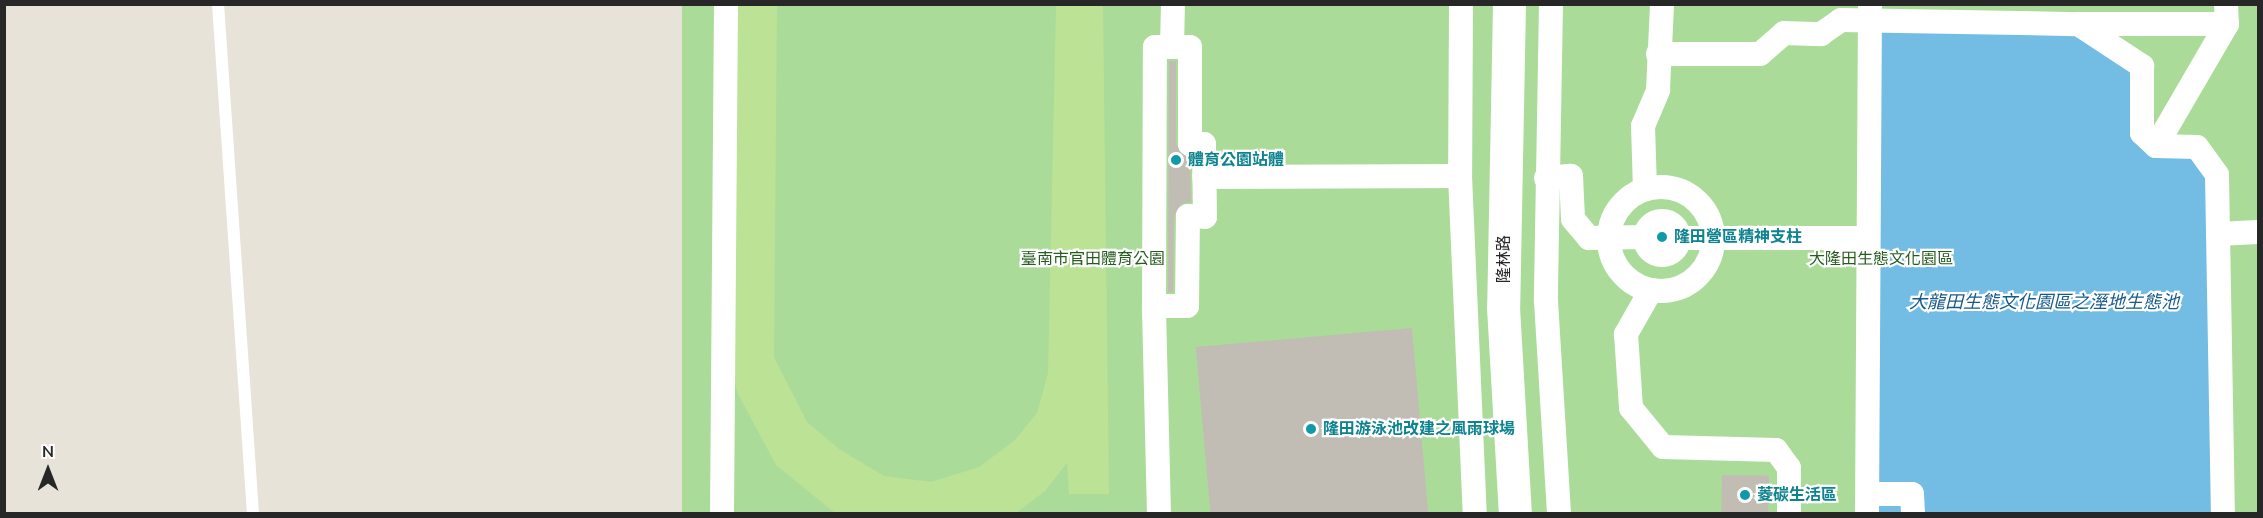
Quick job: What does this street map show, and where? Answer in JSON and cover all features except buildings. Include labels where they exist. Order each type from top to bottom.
[{"type":"street","points":[[722,513],[726,4]]},
{"type":"street","points":[[1172,47],[1173,4]]},
{"type":"street","points":[[1461,4],[1460,176],[1475,513]]},
{"type":"street","name":"隆林路","points":[[1509,4],[1503,307],[1515,513]]},
{"type":"street","points":[[1551,4],[1546,178],[1546,301],[1559,513]]},
{"type":"street","points":[[1645,189],[1643,126],[1658,90],[1662,4]]},
{"type":"street","points":[[1658,54],[1760,54],[1784,33],[1821,34],[1841,20],[1870,13],[2078,24],[2226,14]]},
{"type":"street","points":[[1870,13],[1868,504],[1912,494],[1913,513]]},
{"type":"street","points":[[2156,146],[2226,14]]},
{"type":"street","points":[[2078,24],[2142,66],[2142,133],[2156,146],[2197,147],[2217,175],[2223,513]]},
{"type":"street","points":[[1154,306],[1187,306],[1188,216],[1205,217],[1204,144],[1190,144],[1190,47],[1155,47],[1154,306],[1159,513]]},
{"type":"street","points":[[1204,177],[1460,176]]},
{"type":"street","points":[[1546,178],[1571,176],[1573,219],[1589,238],[1644,237],[1649,249],[1659,255],[1675,249],[1679,238],[1868,238]]},
{"type":"street","points":[[1645,189],[1679,189],[1694,198],[1706,211],[1713,238],[1699,275],[1668,291],[1651,290],[1621,274],[1608,238],[1617,208],[1645,189]]},
{"type":"street","points":[[2218,234],[2259,232]]},
{"type":"street","points":[[1651,290],[1626,334],[1631,408],[1663,447],[1776,450],[1789,468],[1789,513]]},
{"type":"lane","points":[[218,4],[253,513]]},
{"type":"green space","points":[[682,5],[2258,5],[2258,514],[682,514]]},
{"type":"green space","name":"臺南市官田體育公園","points":[[722,5],[777,5],[774,357],[807,422],[839,449],[884,476],[931,482],[979,467],[1015,440],[1037,413],[1048,373],[1056,5],[1103,5],[1109,494],[1069,494],[1067,463],[1045,491],[1016,513],[835,513],[776,465],[738,394],[727,358]]},
{"type":"water","name":"大龍田生態文化園區之溼地生態池","points":[[2075,16],[2142,66],[2143,133],[2197,147],[2217,175],[2223,513],[1868,514],[1870,21]]},
{"type":"place","name":"體育公園站體","points":[[1176,160]]},
{"type":"place","name":"隆田營區精神支柱","points":[[1662,237]]},
{"type":"place","name":"隆田游泳池改建之風雨球場","points":[[1311,429]]},
{"type":"place","name":"菱碳生活區","points":[[1745,495]]},
{"type":"park label","name":"大隆田生態文化園區","points":[[1881,259]]}]
